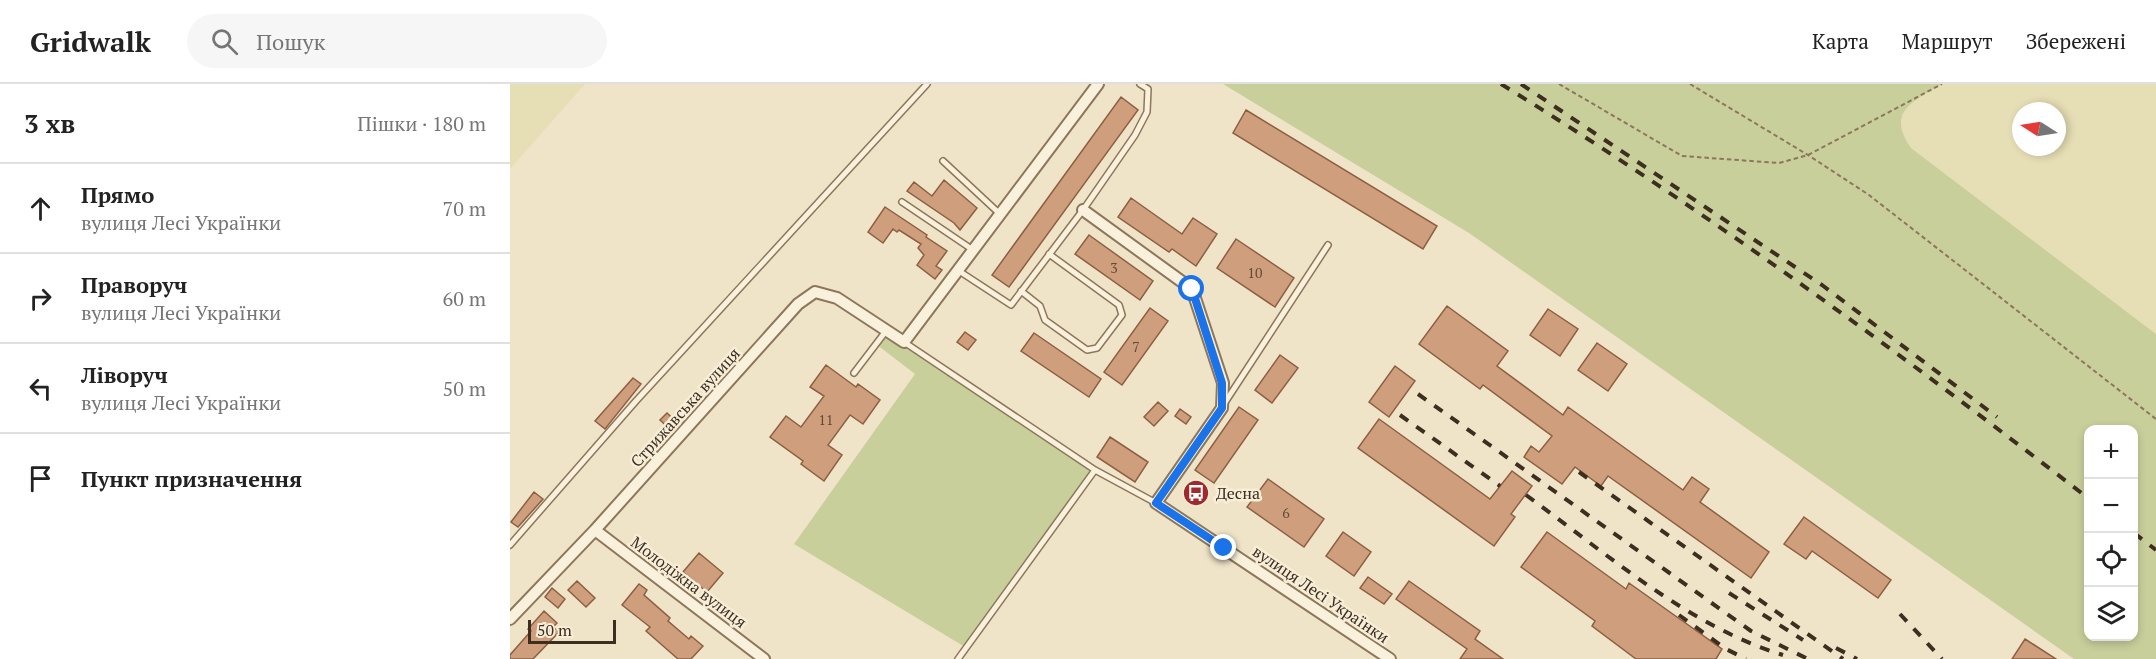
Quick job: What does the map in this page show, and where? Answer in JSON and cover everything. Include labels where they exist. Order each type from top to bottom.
[{"type":"street","points":[[904,342],[1098,84]]},
{"type":"street","points":[[1083,210],[1192,289],[1222,383],[1222,408],[1156,503]]},
{"type":"street","name":"Стрижавська вулиця","points":[[510,619],[595,530],[790,313],[815,292],[837,298],[904,342]]},
{"type":"street","name":"вулиця Лесі Українки","points":[[1156,503],[1390,659]]},
{"type":"street","name":"Молодіжна вулиця","points":[[595,530],[764,659]]},
{"type":"lane","points":[[510,545],[636,401],[927,84]]},
{"type":"lane","points":[[959,271],[1011,305],[1083,210],[1147,112],[1148,89],[1140,84]]},
{"type":"lane","points":[[943,161],[1001,215]]},
{"type":"lane","points":[[902,202],[974,251]]},
{"type":"lane","points":[[1222,408],[1328,245]]},
{"type":"lane","points":[[1021,291],[1040,306],[1045,320],[1087,350],[1097,348],[1122,315],[1119,305],[1049,255]]},
{"type":"lane","points":[[854,373],[886,331]]},
{"type":"lane","points":[[904,342],[1095,470],[1156,503]]},
{"type":"lane","points":[[958,659],[1095,470]]},
{"type":"path","points":[[1559,84],[1682,156],[1779,163],[1808,155],[1942,84]]},
{"type":"path","points":[[1690,84],[1808,155],[1869,195],[2156,419]]},
{"type":"shaded area","points":[[510,84],[585,84],[510,169]]},
{"type":"shaded area","points":[[1942,84],[2156,84],[2156,334],[1911,148],[1901,134],[1900,119],[1908,104]]},
{"type":"green space","points":[[1223,84],[1942,84],[1912,103],[1902,117],[1901,125],[1904,136],[1911,148],[2156,334],[2156,659],[2074,659],[1469,233]]},
{"type":"green space","points":[[886,331],[1095,470],[965,647],[794,544],[915,374],[876,344]]},
{"type":"building","points":[[1121,97],[1138,110],[1009,287],[992,275]]},
{"type":"building","points":[[1246,110],[1437,226],[1423,249],[1233,133]]},
{"type":"building","points":[[944,180],[977,208],[960,230],[954,223],[907,191],[914,182],[932,196]]},
{"type":"building","points":[[1131,198],[1182,234],[1193,218],[1217,234],[1196,266],[1172,249],[1169,252],[1118,217]]},
{"type":"building","points":[[885,207],[947,251],[936,266],[942,270],[935,279],[917,265],[924,255],[918,248],[921,244],[899,230],[897,232],[893,229],[883,243],[868,232]]},
{"type":"building","points":[[1089,235],[1153,281],[1140,300],[1075,254]]},
{"type":"building","points":[[1236,239],[1294,278],[1275,307],[1217,268]]},
{"type":"building","points":[[1447,306],[1508,351],[1497,366],[1563,415],[1568,407],[1683,490],[1692,477],[1709,489],[1700,502],[1769,552],[1751,578],[1608,476],[1601,486],[1575,467],[1562,484],[1524,457],[1531,446],[1539,452],[1552,436],[1483,385],[1480,389],[1419,344]]},
{"type":"building","points":[[1150,308],[1168,321],[1122,385],[1104,372]]},
{"type":"building","points":[[1548,309],[1578,329],[1560,356],[1530,335]]},
{"type":"building","points":[[965,332],[976,340],[968,350],[957,342]]},
{"type":"building","points":[[1034,333],[1101,379],[1089,397],[1021,351]]},
{"type":"building","points":[[1597,343],[1627,364],[1608,391],[1578,370]]},
{"type":"building","points":[[1280,355],[1298,368],[1272,403],[1255,390]]},
{"type":"building","points":[[826,365],[856,387],[858,384],[880,400],[863,424],[850,415],[828,445],[842,455],[824,481],[801,464],[803,461],[770,437],[786,416],[801,427],[824,396],[810,387]]},
{"type":"building","points":[[1395,366],[1415,381],[1389,417],[1369,402]]},
{"type":"building","points":[[633,378],[641,384],[605,429],[595,421]]},
{"type":"building","points":[[1158,402],[1168,411],[1154,426],[1144,417]]},
{"type":"building","points":[[1239,407],[1258,420],[1214,483],[1195,470]]},
{"type":"building","points":[[1180,409],[1191,417],[1186,424],[1175,416]]},
{"type":"building","points":[[667,413],[680,425],[673,432],[660,420]]},
{"type":"building","points":[[1379,419],[1490,499],[1512,471],[1532,486],[1511,514],[1515,517],[1494,546],[1358,448]]},
{"type":"building","points":[[1110,437],[1148,462],[1135,482],[1097,457]]},
{"type":"building","points":[[1268,479],[1324,519],[1304,547],[1247,507]]},
{"type":"building","points":[[534,492],[543,499],[518,527],[511,522]]},
{"type":"building","points":[[1804,517],[1891,580],[1878,598],[1812,551],[1806,559],[1784,544]]},
{"type":"building","points":[[1343,532],[1371,552],[1354,576],[1326,556]]},
{"type":"building","points":[[1547,532],[1626,589],[1629,583],[1722,649],[1716,659],[1636,659],[1592,626],[1595,621],[1521,567]]},
{"type":"building","points":[[699,553],[723,573],[707,592],[683,572]]},
{"type":"building","points":[[1368,577],[1392,594],[1384,604],[1360,588]]},
{"type":"building","points":[[577,581],[595,598],[586,607],[568,590]]},
{"type":"building","points":[[1409,581],[1480,631],[1475,639],[1503,659],[1460,659],[1467,649],[1396,599]]},
{"type":"building","points":[[639,584],[647,590],[644,595],[670,618],[668,621],[689,639],[691,636],[703,646],[691,659],[678,659],[646,631],[650,627],[622,605]]},
{"type":"building","points":[[552,588],[565,599],[558,608],[545,597]]},
{"type":"building","points":[[544,611],[557,623],[553,627],[559,632],[533,659],[510,659],[510,655],[531,631],[528,629]]},
{"type":"building","points":[[2025,639],[2056,659],[2012,659]]},
{"type":"railway","points":[[1501,84],[1727,232],[1945,389],[2084,495]]},
{"type":"railway","points":[[1521,84],[1822,285],[1997,417]]},
{"type":"railway","points":[[1418,394],[1751,631],[1808,659]]},
{"type":"railway","points":[[1400,415],[1500,486]]},
{"type":"railway","points":[[1579,472],[1843,659]]},
{"type":"railway","points":[[1526,495],[1617,563],[1681,607],[1714,626],[1783,655]]},
{"type":"railway","points":[[2138,536],[2156,550]]},
{"type":"railway","points":[[1729,593],[1803,640]]},
{"type":"railway","points":[[1900,614],[1942,659]]},
{"type":"railway","points":[[1679,615],[1726,649],[1746,659]]},
{"type":"railway","points":[[1836,648],[1857,659]]},
{"type":"place","name":"Десна","points":[[1196,493]]},
{"type":"route","points":[[1192,289],[1222,383],[1222,408],[1156,503],[1224,548]]}]
